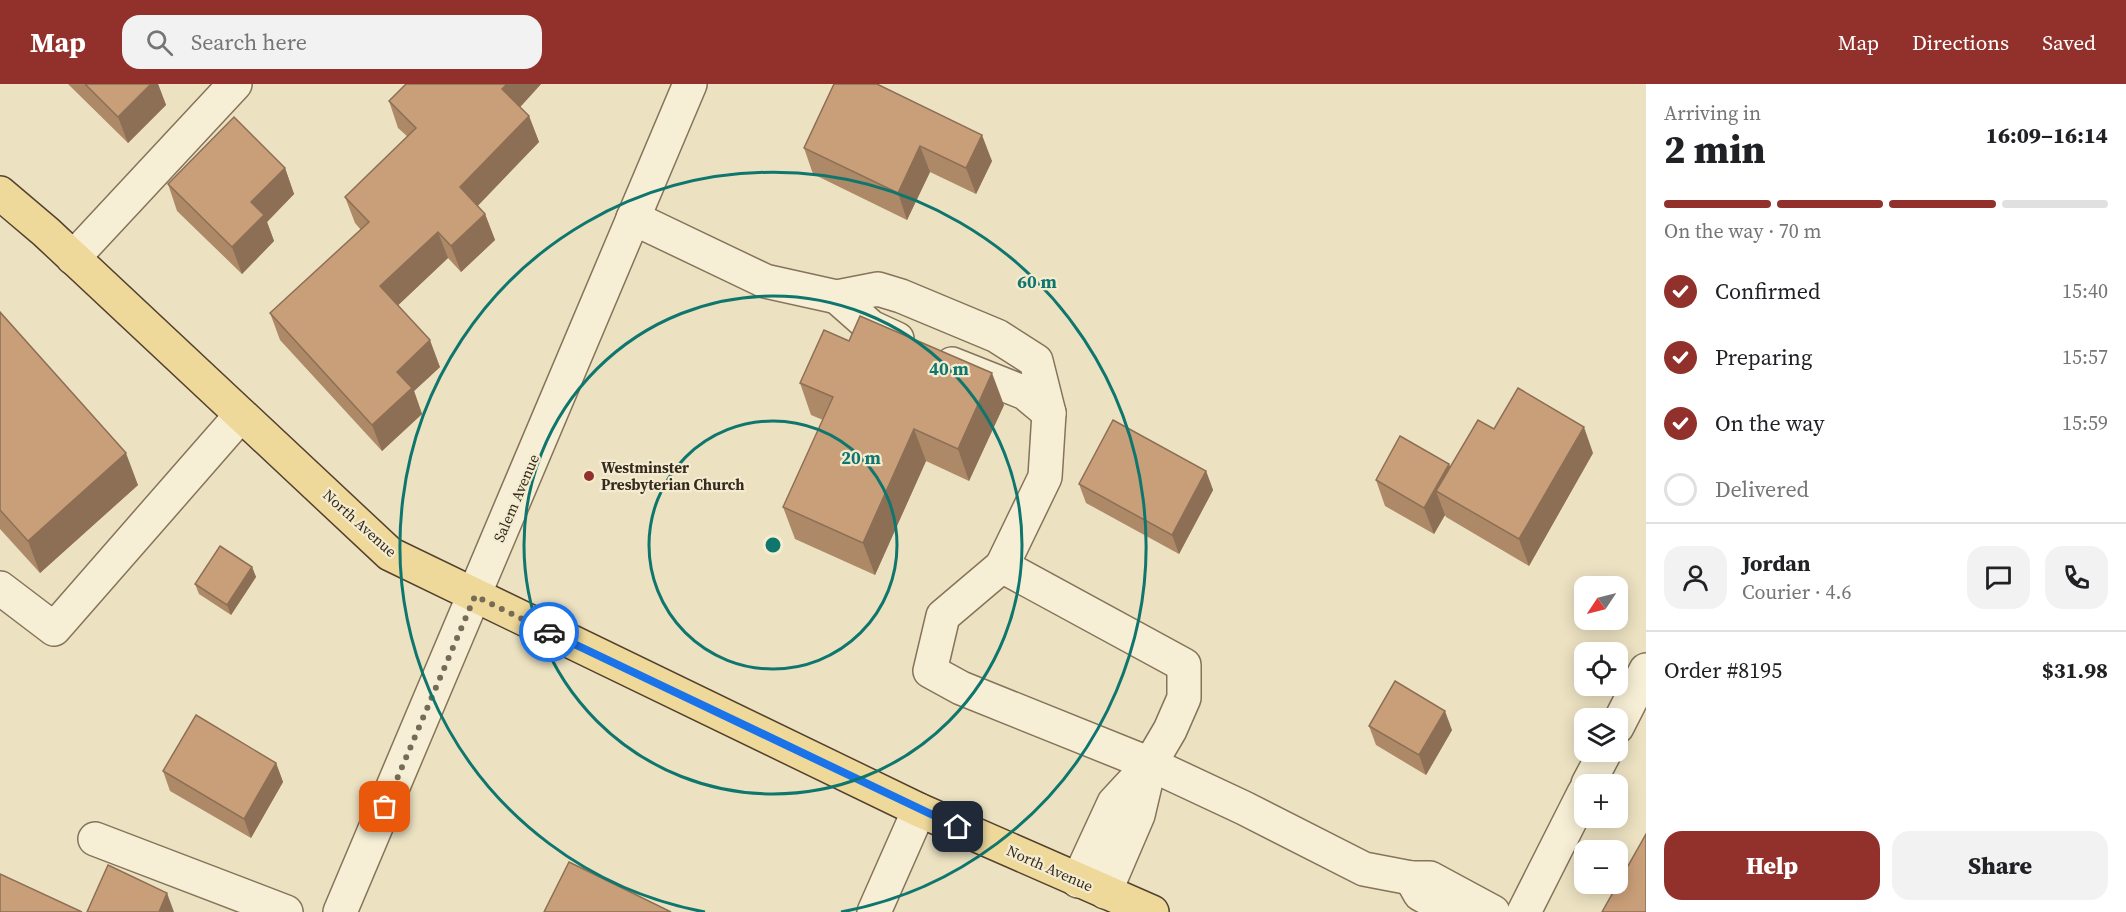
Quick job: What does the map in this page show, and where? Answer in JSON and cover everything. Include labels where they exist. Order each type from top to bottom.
[{"type":"main road","name":"North Avenue","points":[[0,193],[73,258],[390,554],[919,810],[1152,912]]},
{"type":"street","points":[[73,258],[235,84]]},
{"type":"street","name":"Salem Avenue","points":[[340,912],[690,84]]},
{"type":"street","points":[[633,218],[765,281],[837,297],[878,289],[901,296],[998,336],[1036,361],[1048,413],[1045,477],[1002,566],[943,616],[930,671],[962,688],[1150,764],[1244,808],[1364,869],[1411,878],[1430,878],[1493,912]]},
{"type":"street","points":[[837,297],[871,327],[1025,393],[1048,413]]},
{"type":"street","points":[[0,588],[54,629],[241,415]]},
{"type":"street","points":[[1002,566],[1184,665],[1184,698],[1170,730],[1150,764],[1138,815],[1092,886]]},
{"type":"street","points":[[1627,708],[1646,670]]},
{"type":"street","points":[[877,910],[919,810]]},
{"type":"street","points":[[1524,912],[1574,813]]},
{"type":"street","points":[[95,840],[286,912]]},
{"type":"street","points":[[1411,878],[1420,894],[1454,912]]},
{"type":"building","points":[[85,84],[151,84],[118,117]]},
{"type":"building","points":[[406,84],[507,84],[502,89],[529,116],[460,187],[485,214],[451,246],[438,232],[380,286],[430,340],[397,372],[412,388],[372,425],[270,313],[369,222],[345,197],[416,128],[389,101]]},
{"type":"building","points":[[834,84],[877,84],[982,135],[966,168],[920,146],[898,193],[804,148]]},
{"type":"building","points":[[234,117],[285,168],[251,202],[264,215],[232,247],[168,184]]},
{"type":"building","points":[[0,312],[126,453],[28,541],[0,510]]},
{"type":"building","points":[[860,316],[992,373],[958,449],[914,429],[863,543],[783,507],[833,397],[800,383],[824,330],[849,341]]},
{"type":"building","points":[[1518,388],[1584,427],[1519,539],[1436,491],[1478,420],[1494,429]]},
{"type":"building","points":[[1113,420],[1206,471],[1172,535],[1079,484]]},
{"type":"building","points":[[1400,436],[1449,464],[1424,508],[1376,480]]},
{"type":"building","points":[[220,546],[252,567],[227,605],[195,584]]},
{"type":"building","points":[[1395,681],[1445,711],[1419,755],[1369,726]]},
{"type":"building","points":[[196,715],[276,763],[244,819],[163,771]]},
{"type":"building","points":[[1646,834],[1646,912],[1602,912],[1612,894],[1628,894],[1628,866]]},
{"type":"building","points":[[569,862],[671,912],[544,912]]},
{"type":"building","points":[[108,865],[167,893],[159,912],[87,912]]},
{"type":"building","points":[[0,874],[82,912],[0,912]]},
{"type":"way so far","points":[[385,807],[475,596],[549,632]]},
{"type":"place","name":"Westminster Presbyterian Church","points":[[589,476]]},
{"type":"route","points":[[549,632],[958,827]]}]
